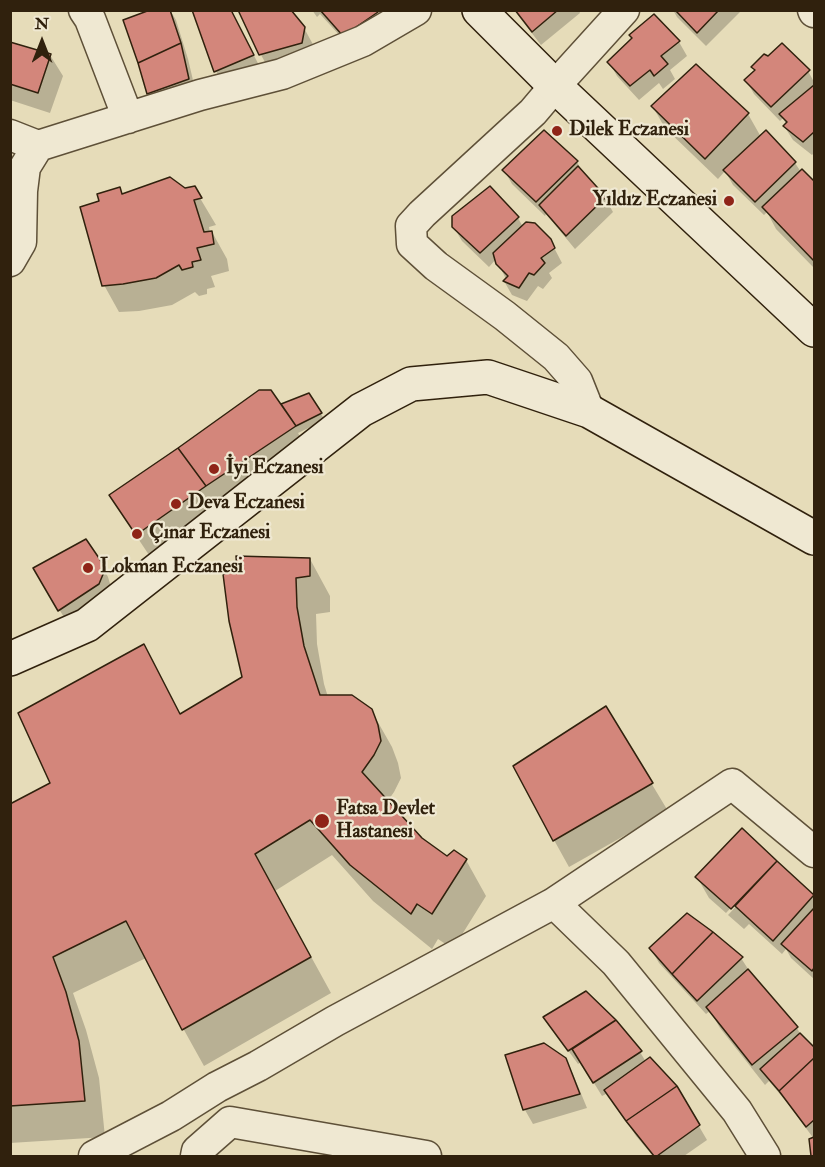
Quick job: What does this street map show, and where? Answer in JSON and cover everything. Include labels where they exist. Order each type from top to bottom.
[{"type":"street","points":[[84,10],[90,19],[128,118]]},
{"type":"street","points":[[10,261],[21,242],[24,141],[128,118],[200,95],[282,74],[363,41],[416,10]]},
{"type":"street","points":[[479,10],[555,86],[814,330]]},
{"type":"street","points":[[589,411],[577,381],[556,357],[505,316],[436,266],[412,244],[411,226],[533,112],[624,10]]},
{"type":"street","points":[[10,658],[87,625],[361,410],[411,384],[488,377],[589,411],[814,538]]},
{"type":"street","points":[[94,1156],[171,1116],[217,1087],[335,1021],[554,903],[732,784],[814,852]]},
{"type":"street","points":[[554,903],[616,963],[737,1111],[765,1156]]},
{"type":"street","points":[[171,1116],[203,1148],[230,1122],[426,1156]]},
{"type":"building","points":[[150,10],[170,10],[181,43],[138,63],[123,20]]},
{"type":"building","points":[[192,10],[231,10],[254,55],[214,72]]},
{"type":"building","points":[[238,10],[291,10],[305,27],[302,43],[259,55]]},
{"type":"building","points":[[320,10],[377,10],[378,12],[343,36]]},
{"type":"building","points":[[515,10],[558,10],[532,32]]},
{"type":"building","points":[[675,10],[719,10],[697,33]]},
{"type":"building","points":[[654,14],[680,41],[661,56],[668,64],[654,76],[650,70],[630,86],[607,62],[632,38],[629,35]]},
{"type":"building","points":[[10,42],[51,54],[38,93],[10,84]]},
{"type":"building","points":[[181,43],[189,79],[147,94],[138,63]]},
{"type":"building","points":[[782,43],[810,70],[771,107],[744,80],[755,70],[751,67],[764,54],[768,56]]},
{"type":"building","points":[[696,64],[749,113],[705,159],[651,106]]},
{"type":"building","points":[[814,85],[814,132],[803,142],[783,126],[787,122],[779,114]]},
{"type":"building","points":[[544,130],[578,161],[536,202],[502,170]]},
{"type":"building","points":[[766,130],[796,162],[755,202],[723,170]]},
{"type":"building","points":[[578,166],[606,197],[566,236],[539,205]]},
{"type":"building","points":[[802,169],[814,181],[814,261],[762,207]]},
{"type":"building","points":[[170,177],[185,188],[195,186],[202,198],[194,200],[204,232],[212,231],[214,244],[197,248],[201,260],[192,262],[193,267],[182,270],[179,265],[156,278],[102,286],[80,207],[99,201],[97,194],[120,187],[122,194]]},
{"type":"building","points":[[490,186],[519,217],[480,253],[452,227],[452,216]]},
{"type":"building","points":[[526,222],[535,223],[551,239],[555,248],[541,258],[545,263],[534,275],[529,273],[519,288],[503,281],[508,276],[496,264],[493,253]]},
{"type":"building","points":[[259,390],[271,390],[296,426],[206,486],[178,448]]},
{"type":"building","points":[[309,393],[322,413],[296,426],[281,404]]},
{"type":"building","points":[[178,448],[206,486],[136,535],[109,495]]},
{"type":"building","points":[[86,539],[101,561],[104,572],[99,584],[58,611],[33,568]]},
{"type":"building","points":[[236,556],[310,558],[310,576],[296,578],[297,607],[304,646],[320,695],[352,695],[372,709],[381,741],[362,772],[422,838],[447,856],[454,850],[467,859],[432,914],[417,904],[411,914],[350,865],[310,820],[255,854],[311,957],[182,1030],[126,921],[53,957],[66,992],[79,1041],[85,1101],[10,1106],[10,804],[50,783],[18,713],[144,644],[180,714],[242,677],[229,621],[223,574],[237,571]]},
{"type":"building","points":[[606,706],[653,783],[553,841],[513,766]]},
{"type":"building","points":[[742,828],[777,861],[731,909],[695,877]]},
{"type":"building","points":[[777,861],[814,895],[773,941],[735,906]]},
{"type":"building","points":[[814,908],[814,968],[812,971],[781,944]]},
{"type":"building","points":[[687,913],[713,932],[672,974],[649,948]]},
{"type":"building","points":[[713,932],[743,957],[697,1001],[672,974]]},
{"type":"building","points":[[748,969],[798,1027],[752,1065],[706,1007]]},
{"type":"building","points":[[586,991],[616,1020],[568,1051],[543,1017]]},
{"type":"building","points":[[616,1020],[642,1051],[593,1083],[572,1049]]},
{"type":"building","points":[[800,1033],[814,1047],[814,1058],[779,1091],[760,1069]]},
{"type":"building","points":[[544,1043],[566,1058],[580,1094],[523,1110],[505,1055]]},
{"type":"building","points":[[650,1057],[677,1086],[626,1121],[604,1090]]},
{"type":"building","points":[[814,1058],[814,1120],[806,1127],[779,1091]]},
{"type":"building","points":[[677,1086],[700,1125],[654,1156],[626,1121]]},
{"type":"building","points":[[814,1137],[814,1156],[811,1156],[809,1139]]},
{"type":"place","name":"Dilek Eczanesi","points":[[557,131]]},
{"type":"place","name":"Yıldız Eczanesi","points":[[729,201]]},
{"type":"place","name":"İyi Eczanesi","points":[[214,469]]},
{"type":"place","name":"Deva Eczanesi","points":[[176,504]]},
{"type":"place","name":"Çınar Eczanesi","points":[[137,534]]},
{"type":"place","name":"Lokman Eczanesi","points":[[88,568]]},
{"type":"place","name":"Fatsa Devlet Hastanesi","points":[[322,821]]}]
